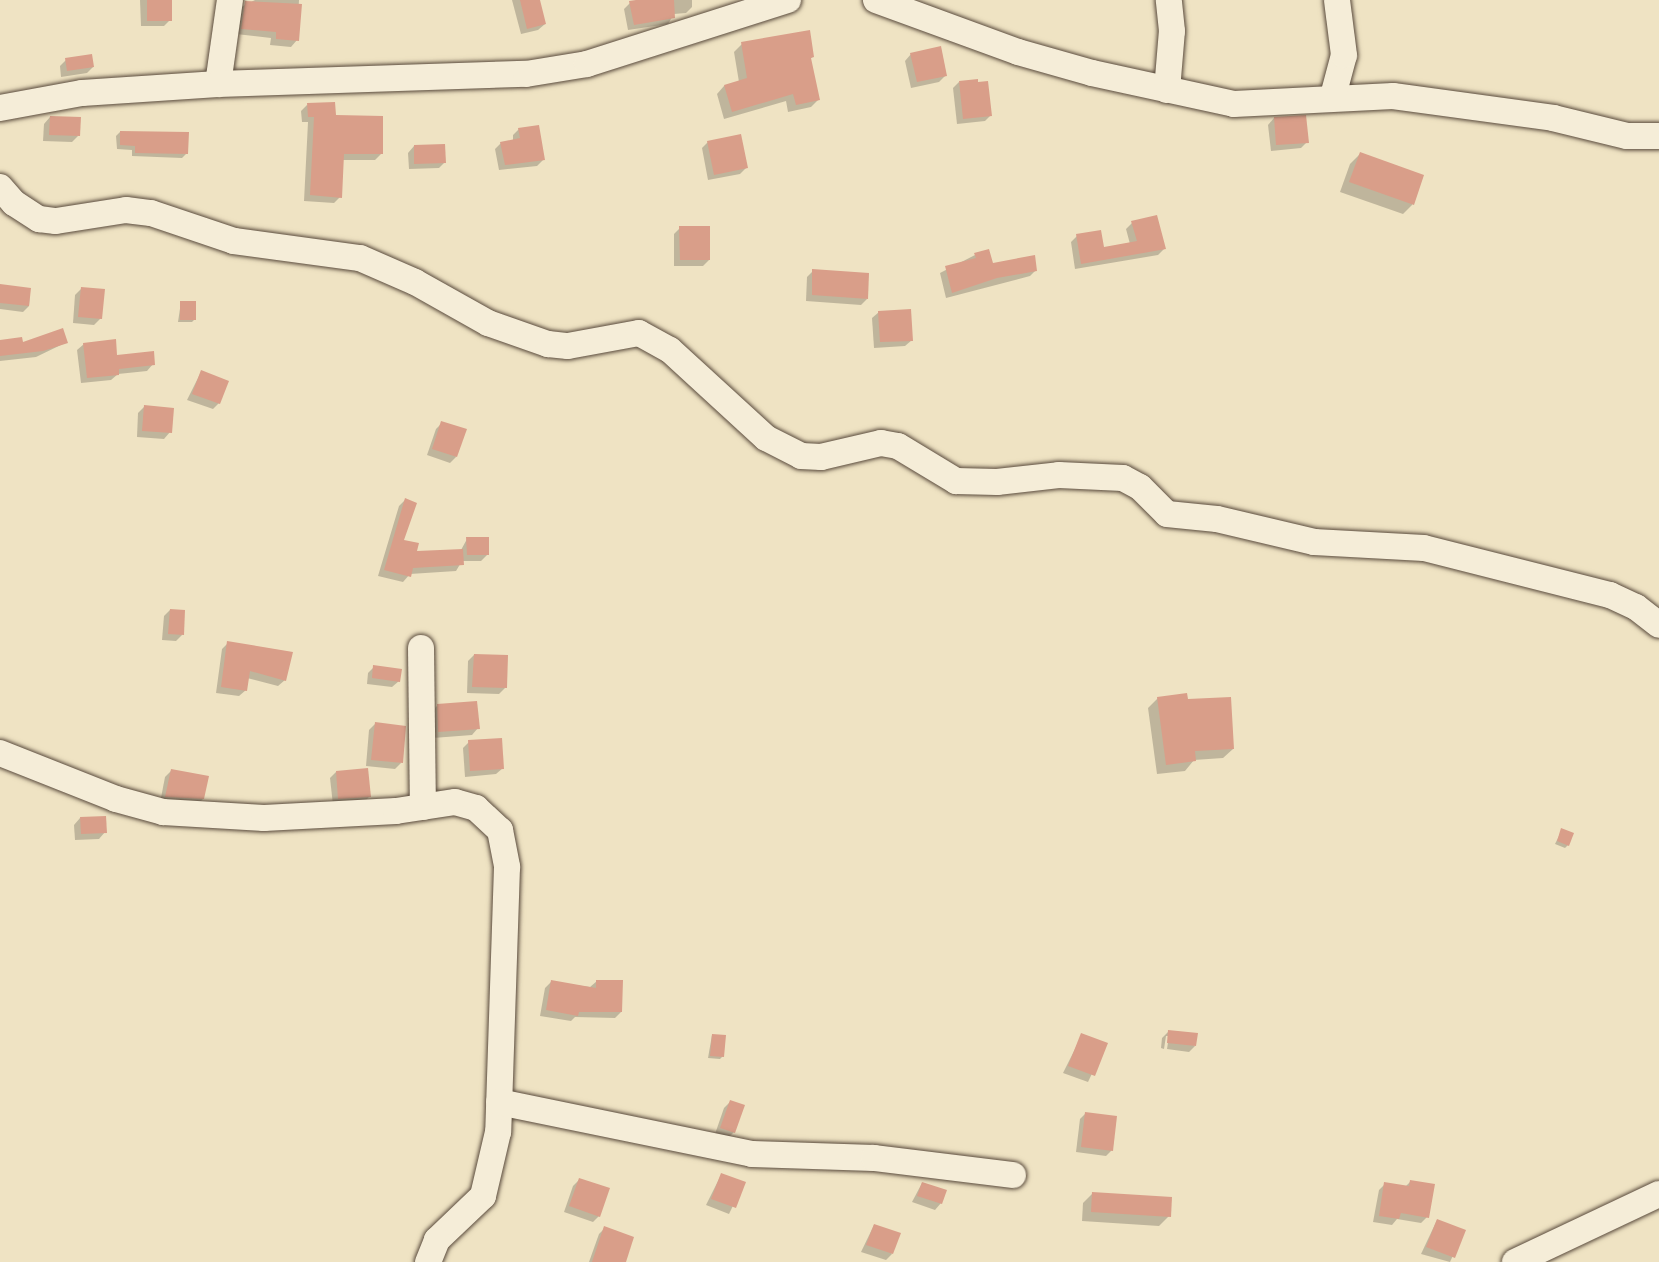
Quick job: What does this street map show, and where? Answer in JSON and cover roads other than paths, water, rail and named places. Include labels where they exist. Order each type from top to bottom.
[{"type":"street","points":[[218,84],[230,0]]},
{"type":"street","points":[[0,108],[82,93],[218,84],[526,74],[587,63],[721,9],[788,0]]},
{"type":"street","points":[[876,0],[1018,52],[1167,90],[1234,104],[1333,96],[1393,96],[1553,118],[1627,136],[1659,136]]},
{"type":"street","points":[[1167,90],[1173,31],[1169,0]]},
{"type":"street","points":[[1333,96],[1344,55],[1337,0]]},
{"type":"street","points":[[0,187],[15,203],[39,219],[56,221],[126,210],[151,213],[234,241],[360,258],[415,282],[488,323],[548,344],[568,346],[639,333],[670,350],[766,438],[801,456],[821,457],[881,443],[898,446],[956,481],[997,482],[1059,475],[1123,478],[1140,487],[1167,514],[1217,519],[1314,542],[1424,548],[1610,595],[1636,607],[1659,625]]},
{"type":"street","points":[[421,648],[423,807]]},
{"type":"street","points":[[0,753],[116,799],[163,812],[264,818],[423,807],[455,802],[476,808],[500,830],[505,843],[498,1132],[483,1196],[437,1240],[428,1262]]},
{"type":"street","points":[[499,1102],[752,1154],[874,1158],[1012,1175]]},
{"type":"street","points":[[1515,1262],[1659,1194]]}]
